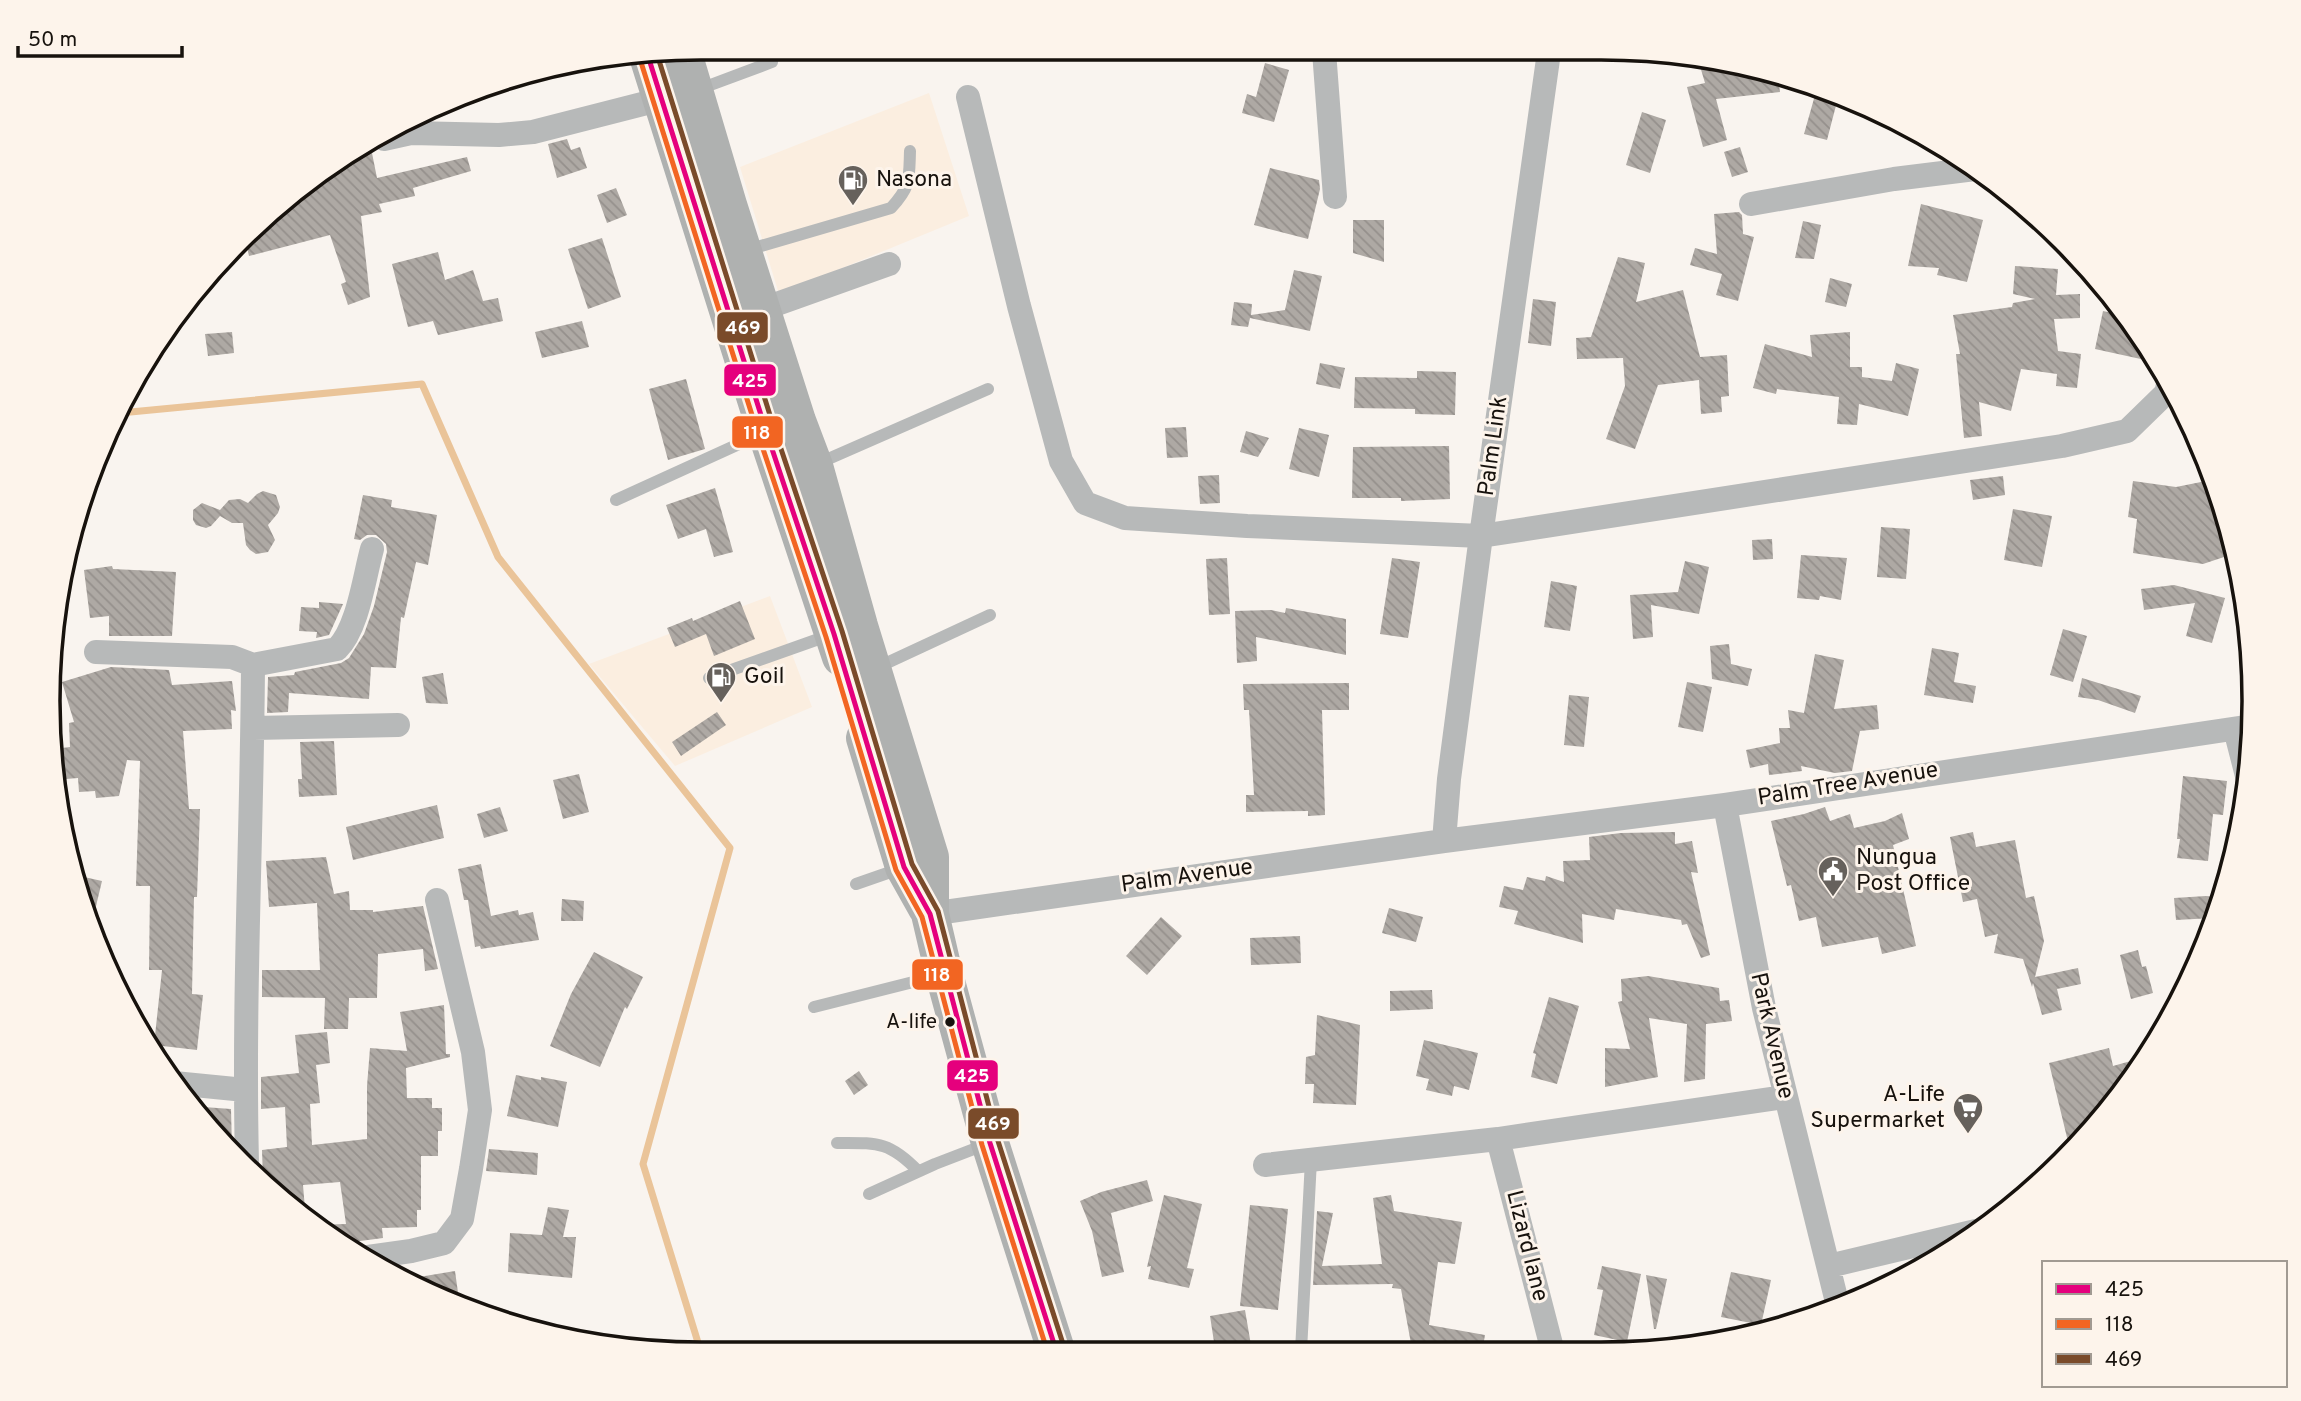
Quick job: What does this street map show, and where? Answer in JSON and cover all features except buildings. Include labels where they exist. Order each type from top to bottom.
[{"type":"main road","points":[[681,60],[678,95],[766,431],[834,634],[904,867],[930,914]]},
{"type":"main road","points":[[652,62],[678,95],[744,251],[797,421],[814,466],[872,670],[930,857],[930,914],[944,974],[990,1143],[1053,1342]]},
{"type":"street","points":[[1325,60],[1335,197]]},
{"type":"street","name":"Palm Link","points":[[1444,841],[1449,779],[1481,536],[1548,60]]},
{"type":"street","points":[[398,136],[411,133],[499,135],[533,132],[678,95]]},
{"type":"street","points":[[968,97],[1019,306],[1061,461],[1085,503],[1125,517],[1247,526],[1481,536],[2062,446],[2127,431],[2164,395]]},
{"type":"street","points":[[1751,204],[1894,179],[1961,171]]},
{"type":"street","points":[[763,309],[889,264]]},
{"type":"street","points":[[96,652],[232,657],[253,664],[337,649],[346,641],[351,627],[372,549]]},
{"type":"street","points":[[247,1154],[247,897],[253,664]]},
{"type":"street","points":[[253,727],[398,725]]},
{"type":"street","name":"Palm Tree Avenue","points":[[1444,841],[1725,804],[2241,728]]},
{"type":"street","name":"Park Avenue","points":[[1725,804],[1784,1097],[1836,1297]]},
{"type":"street","name":"Palm Avenue","points":[[930,914],[1444,841]]},
{"type":"street","points":[[379,1255],[411,1251],[444,1242],[461,1219],[471,1169],[480,1110],[472,1052],[437,900]]},
{"type":"street","points":[[187,1084],[245,1090]]},
{"type":"street","points":[[1265,1165],[1498,1139],[1784,1097]]},
{"type":"street","name":"Lizard lane","points":[[1498,1139],[1550,1342]]},
{"type":"street","points":[[1829,1266],[1951,1237]]},
{"type":"lane","points":[[678,95],[772,62]]},
{"type":"lane","points":[[744,251],[891,208],[905,193],[909,181],[910,151]]},
{"type":"lane","points":[[814,466],[988,389]]},
{"type":"lane","points":[[616,500],[766,431]]},
{"type":"lane","points":[[872,670],[990,615]]},
{"type":"lane","points":[[709,678],[834,634]]},
{"type":"lane","points":[[856,884],[904,867]]},
{"type":"lane","points":[[814,1007],[944,974]]},
{"type":"lane","points":[[837,1143],[873,1143],[890,1148],[902,1155],[918,1171]]},
{"type":"lane","points":[[869,1194],[918,1171],[990,1143]]},
{"type":"lane","points":[[1301,1342],[1311,1160]]},
{"type":"shaded area","points":[[929,93],[969,216],[779,294],[740,167]]},
{"type":"shaded area","points":[[770,596],[812,707],[675,766],[589,664]]},
{"type":"waterway","points":[[128,412],[422,384],[498,557],[730,848],[643,1164],[698,1342]]},
{"type":"transit line","name":"469","points":[[659,61],[774,428],[842,631],[912,864],[938,911],[998,1141],[1062,1342]]},
{"type":"transit line","name":"425","points":[[650,62],[766,431],[834,634],[904,867],[930,914],[990,1143],[1053,1342]]},
{"type":"transit line","name":"118","points":[[641,63],[758,434],[826,637],[896,870],[922,917],[982,1145],[1044,1342]]},
{"type":"place","name":"Nasona","points":[[853,207]]},
{"type":"place","name":"Goil","points":[[721,704]]},
{"type":"place","name":"Nungua Post Office","points":[[1833,898]]},
{"type":"place","name":"A-life","points":[[950,1022]]},
{"type":"place","name":"A-Life Supermarket","points":[[1968,1135]]}]
